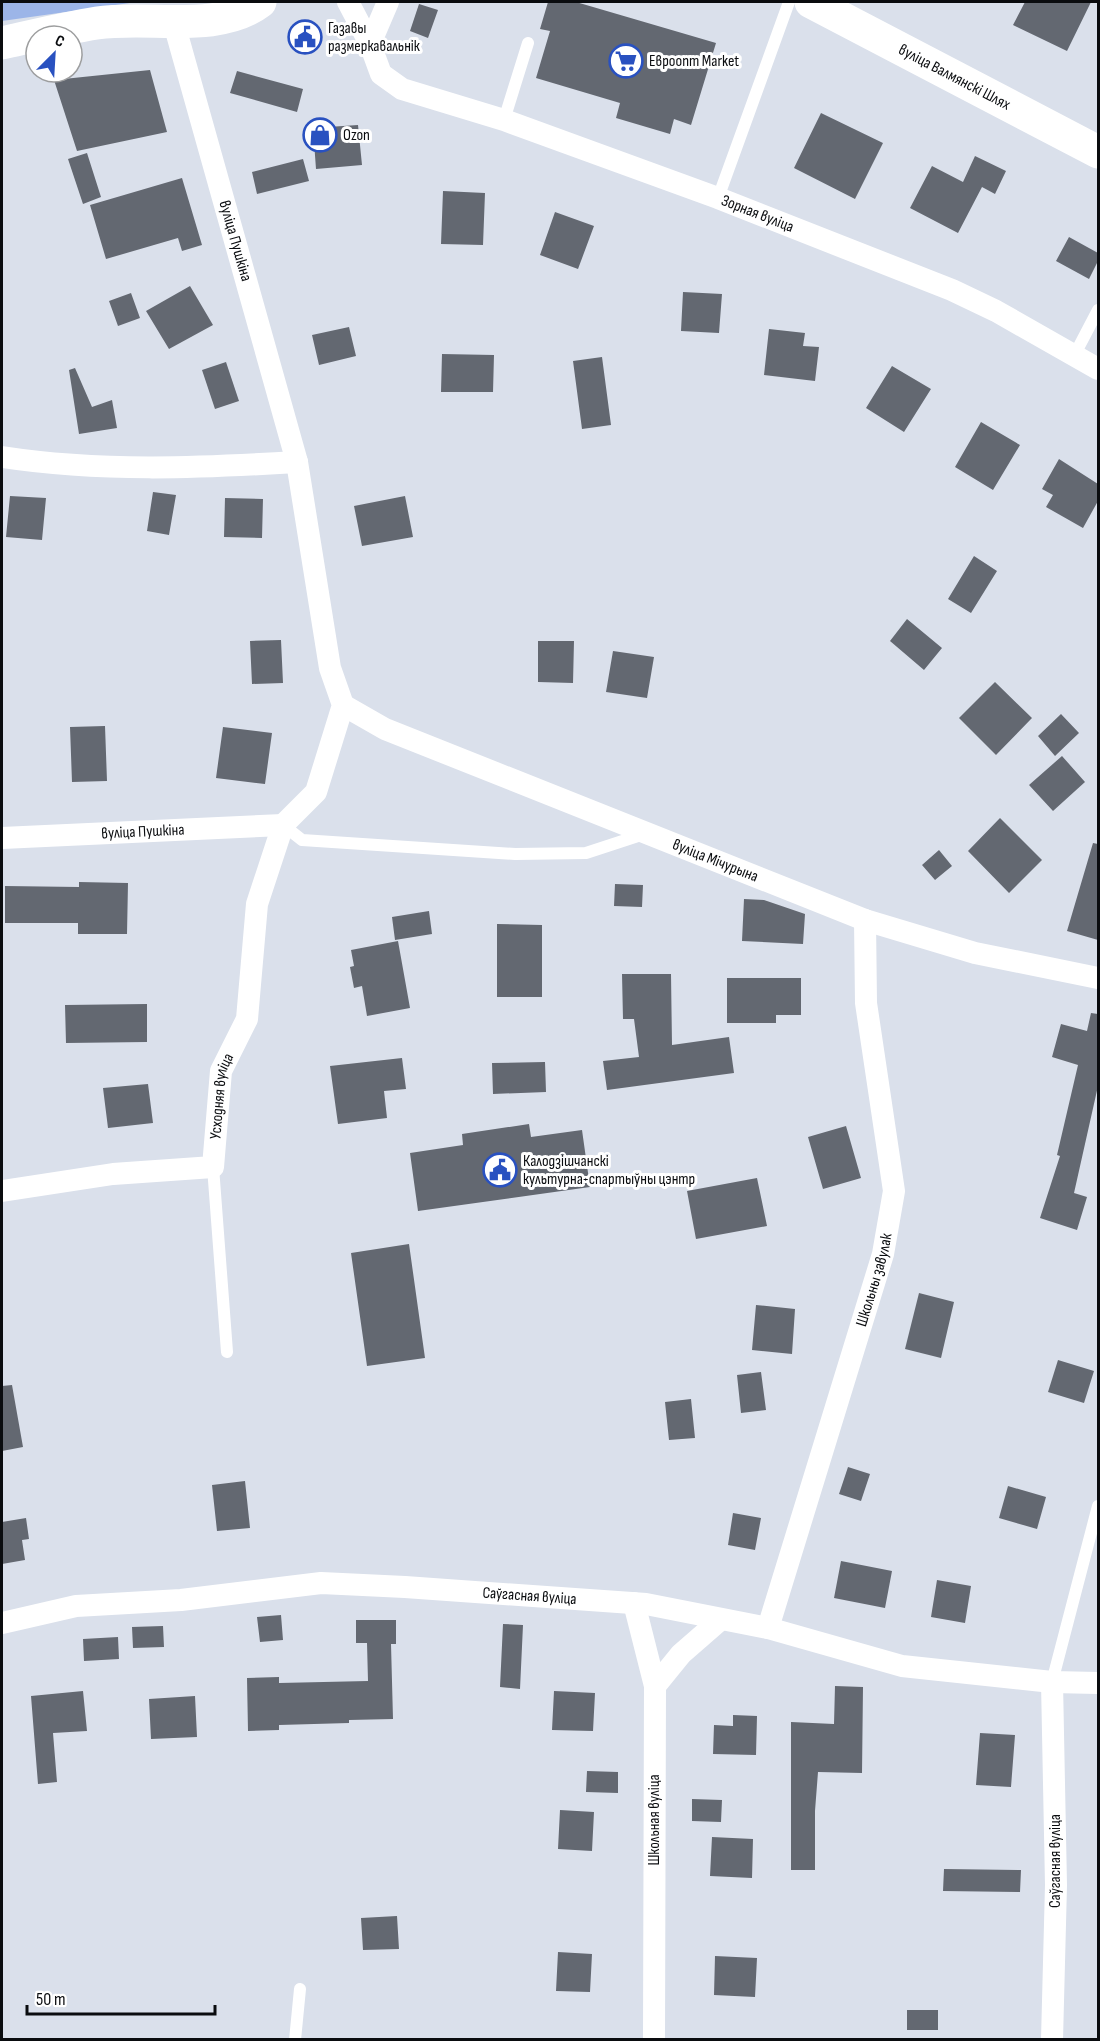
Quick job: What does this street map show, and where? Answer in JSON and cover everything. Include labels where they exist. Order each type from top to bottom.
[{"type":"main road","points":[[2,43],[98,23],[227,19],[248,11],[260,2]]},
{"type":"main road","name":"вуліца Валмянскі Шлях","points":[[812,2],[1098,152]]},
{"type":"street","points":[[348,2],[370,44]]},
{"type":"street","points":[[370,44],[388,2]]},
{"type":"street","name":"вуліца Пушкіна","points":[[173,20],[297,462],[330,668],[344,705]]},
{"type":"street","name":"Зорная вуліца","points":[[370,44],[381,74],[402,89],[504,120],[718,198],[952,291],[1075,354],[1098,369]]},
{"type":"street","points":[[2,457],[94,467],[197,468],[297,462]]},
{"type":"street","points":[[283,825],[316,792],[344,705]]},
{"type":"street","name":"вуліца Мічурына","points":[[344,705],[385,729],[486,767],[645,834],[866,920],[975,953],[1098,978]]},
{"type":"street","name":"вуліца Пушкіна","points":[[2,838],[283,825]]},
{"type":"street","name":"Усходняя вуліца","points":[[213,1167],[221,1071],[247,1019],[257,904],[283,825]]},
{"type":"street","name":"Школьны завулак","points":[[768,1628],[883,1254],[894,1191],[866,1003],[866,920]]},
{"type":"street","points":[[2,1191],[114,1174],[213,1167]]},
{"type":"street","name":"Саўгасная вуліца","points":[[2,1623],[76,1606],[182,1600],[321,1583],[634,1603],[768,1628],[902,1666],[1052,1683],[1098,1683]]},
{"type":"street","name":"Школьная вуліца","points":[[634,1603],[655,1686],[654,2040]]},
{"type":"street","points":[[655,1686],[681,1654],[720,1620]]},
{"type":"street","name":"Саўгасная вуліца","points":[[1052,1683],[1056,1885],[1052,2040]]},
{"type":"lane","points":[[718,198],[789,2]]},
{"type":"lane","points":[[504,120],[528,43]]},
{"type":"lane","points":[[1075,354],[1098,310]]},
{"type":"lane","points":[[283,825],[302,840],[515,854],[586,854],[645,834]]},
{"type":"lane","points":[[213,1167],[227,1352]]},
{"type":"lane","points":[[1052,1683],[1098,1506]]},
{"type":"lane","points":[[295,2040],[300,1989]]},
{"type":"shaded area","points":[[2,2],[137,2],[2,21]]},
{"type":"building","name":"Евроопт Market","points":[[548,2],[576,2],[716,43],[691,125],[674,119],[670,134],[616,118],[620,103],[536,78],[550,31],[540,29]]},
{"type":"building","points":[[1025,2],[1091,2],[1067,51],[1013,25]]},
{"type":"building","points":[[419,4],[438,10],[428,38],[410,31]]},
{"type":"building","points":[[150,70],[167,132],[77,151],[55,84],[84,84],[84,77]]},
{"type":"building","points":[[237,71],[303,89],[297,112],[230,93]]},
{"type":"building","points":[[821,113],[883,143],[855,199],[794,168]]},
{"type":"building","points":[[358,125],[362,165],[316,169],[313,128]]},
{"type":"building","points":[[87,153],[101,197],[83,204],[68,159]]},
{"type":"building","points":[[975,156],[1006,171],[995,194],[982,187],[958,233],[910,208],[932,166],[963,182]]},
{"type":"building","points":[[303,159],[309,181],[257,194],[252,172]]},
{"type":"building","points":[[182,178],[202,245],[182,251],[178,238],[106,259],[90,205]]},
{"type":"building","points":[[443,191],[485,193],[483,245],[441,244]]},
{"type":"building","points":[[555,212],[594,226],[578,269],[540,255]]},
{"type":"building","points":[[1069,237],[1098,253],[1098,261],[1089,279],[1056,261]]},
{"type":"building","points":[[190,286],[213,325],[169,349],[146,311]]},
{"type":"building","points":[[683,292],[722,294],[719,333],[681,331]]},
{"type":"building","points":[[131,293],[140,318],[118,326],[109,301]]},
{"type":"building","points":[[349,327],[356,356],[319,365],[312,335]]},
{"type":"building","points":[[769,329],[805,333],[803,346],[819,347],[815,381],[764,375]]},
{"type":"building","points":[[442,354],[494,355],[493,392],[441,392]]},
{"type":"building","points":[[602,357],[611,425],[582,429],[573,361]]},
{"type":"building","points":[[226,362],[239,401],[215,409],[202,370]]},
{"type":"building","points":[[892,366],[931,389],[904,432],[866,408]]},
{"type":"building","points":[[75,368],[92,407],[112,400],[117,428],[79,434],[69,370]]},
{"type":"building","points":[[981,422],[1020,445],[993,490],[955,467]]},
{"type":"building","points":[[1059,459],[1098,484],[1098,501],[1083,528],[1046,507],[1053,495],[1042,489]]},
{"type":"building","points":[[153,492],[176,495],[169,535],[147,531]]},
{"type":"building","points":[[10,496],[46,498],[42,540],[6,537]]},
{"type":"building","points":[[405,496],[413,537],[362,546],[354,506]]},
{"type":"building","points":[[225,498],[263,499],[262,538],[224,537]]},
{"type":"building","points":[[974,556],[997,571],[971,613],[948,599]]},
{"type":"building","points":[[907,619],[942,648],[924,670],[890,641]]},
{"type":"building","points":[[281,640],[283,683],[252,684],[250,641]]},
{"type":"building","points":[[538,641],[574,641],[573,683],[538,682]]},
{"type":"building","points":[[613,651],[654,657],[647,698],[606,692]]},
{"type":"building","points":[[995,682],[1032,718],[996,755],[959,718]]},
{"type":"building","points":[[1061,714],[1079,733],[1055,756],[1038,736]]},
{"type":"building","points":[[105,726],[107,781],[72,782],[70,727]]},
{"type":"building","points":[[223,727],[272,733],[265,784],[216,778]]},
{"type":"building","points":[[1062,756],[1085,782],[1053,811],[1029,785]]},
{"type":"building","points":[[1000,818],[1042,860],[1009,893],[968,851]]},
{"type":"building","points":[[1093,843],[1098,844],[1098,940],[1067,931]]},
{"type":"building","points":[[939,850],[952,866],[935,880],[922,865]]},
{"type":"building","points":[[79,882],[128,883],[127,934],[78,934],[78,923],[5,923],[5,886],[79,887]]},
{"type":"building","points":[[615,884],[643,885],[642,907],[614,906]]},
{"type":"building","points":[[744,899],[764,900],[805,914],[803,944],[742,941]]},
{"type":"building","points":[[429,911],[432,934],[395,940],[392,917]]},
{"type":"building","points":[[497,924],[542,925],[542,997],[497,997]]},
{"type":"building","points":[[398,941],[410,1008],[367,1016],[362,986],[354,988],[350,967],[354,966],[351,950]]},
{"type":"building","points":[[622,974],[671,974],[672,1045],[729,1037],[734,1073],[607,1090],[603,1061],[639,1057],[634,1019],[623,1019]]},
{"type":"building","points":[[727,978],[801,978],[801,1015],[776,1015],[776,1023],[727,1023]]},
{"type":"building","points":[[147,1004],[147,1042],[66,1043],[65,1005]]},
{"type":"building","points":[[1091,1013],[1098,1014],[1098,1086],[1074,1193],[1087,1197],[1077,1230],[1040,1218],[1060,1156],[1057,1155],[1078,1065],[1052,1057],[1061,1024],[1087,1031]]},
{"type":"building","points":[[402,1058],[406,1089],[384,1091],[387,1118],[338,1124],[330,1066]]},
{"type":"building","points":[[545,1062],[546,1092],[493,1094],[492,1063]]},
{"type":"building","points":[[148,1084],[153,1123],[108,1128],[103,1088]]},
{"type":"building","name":"Калодзішчанскі культурна-спартыўны цэнтр","points":[[529,1124],[531,1137],[582,1130],[590,1187],[418,1211],[410,1153],[463,1145],[462,1134]]},
{"type":"building","points":[[846,1126],[861,1178],[823,1189],[808,1137]]},
{"type":"building","points":[[757,1178],[767,1226],[696,1239],[687,1191]]},
{"type":"building","points":[[409,1244],[425,1358],[367,1366],[351,1253]]},
{"type":"building","points":[[919,1293],[954,1302],[941,1358],[905,1349]]},
{"type":"building","points":[[756,1305],[795,1309],[792,1354],[752,1350]]},
{"type":"building","points":[[1058,1360],[1094,1371],[1084,1403],[1048,1392]]},
{"type":"building","points":[[761,1372],[766,1410],[741,1413],[737,1375]]},
{"type":"building","points":[[12,1385],[23,1447],[2,1451],[2,1386]]},
{"type":"building","points":[[691,1399],[695,1438],[669,1440],[665,1402]]},
{"type":"building","points":[[848,1467],[870,1474],[861,1501],[839,1494]]},
{"type":"building","points":[[245,1481],[250,1528],[217,1531],[212,1485]]},
{"type":"building","points":[[1008,1486],[1046,1497],[1037,1529],[999,1518]]},
{"type":"building","points":[[733,1513],[761,1518],[755,1550],[728,1545]]},
{"type":"building","points":[[26,1518],[29,1539],[22,1540],[25,1560],[2,1564],[2,1522]]},
{"type":"building","points":[[841,1561],[892,1571],[885,1608],[834,1598]]},
{"type":"building","points":[[937,1580],[971,1586],[965,1623],[931,1617]]},
{"type":"building","points":[[281,1615],[283,1640],[260,1642],[257,1617]]},
{"type":"building","points":[[356,1620],[396,1620],[396,1644],[391,1644],[393,1719],[279,1725],[279,1730],[248,1731],[247,1678],[279,1677],[279,1683],[368,1681],[367,1643],[356,1643]]},
{"type":"building","points":[[503,1624],[523,1625],[520,1689],[500,1687]]},
{"type":"building","points":[[163,1626],[164,1647],[133,1648],[132,1627]]},
{"type":"building","points":[[118,1637],[119,1659],[84,1661],[83,1639]]},
{"type":"building","points":[[835,1686],[863,1687],[862,1773],[818,1772],[815,1811],[815,1870],[791,1870],[791,1722],[834,1724]]},
{"type":"building","points":[[83,1691],[87,1731],[53,1733],[57,1782],[38,1784],[31,1696]]},
{"type":"building","points":[[554,1691],[595,1693],[593,1731],[552,1730]]},
{"type":"building","points":[[195,1696],[197,1737],[151,1739],[149,1699]]},
{"type":"building","points":[[733,1715],[757,1716],[756,1755],[713,1754],[714,1725],[733,1726]]},
{"type":"building","points":[[980,1733],[1015,1735],[1011,1787],[976,1785]]},
{"type":"building","points":[[587,1771],[618,1772],[618,1793],[586,1792]]},
{"type":"building","points":[[692,1799],[722,1800],[721,1822],[692,1821]]},
{"type":"building","points":[[560,1810],[594,1812],[592,1851],[558,1849]]},
{"type":"building","points":[[712,1837],[753,1839],[752,1878],[710,1876]]},
{"type":"building","points":[[944,1869],[1021,1870],[1020,1892],[943,1891]]},
{"type":"building","points":[[397,1916],[399,1949],[363,1950],[361,1918]]},
{"type":"building","points":[[558,1952],[592,1954],[590,1992],[556,1991]]},
{"type":"building","points":[[715,1956],[757,1958],[755,1997],[714,1995]]},
{"type":"building","points":[[907,2010],[938,2010],[938,2030],[907,2030]]},
{"type":"place","name":"Газавы размеркавальнік","points":[[305,37]]},
{"type":"place","name":"Евроопт Market","points":[[626,61]]},
{"type":"place","name":"Ozon","points":[[320,135]]},
{"type":"place","name":"Калодзішчанскі культурна-спартыўны цэнтр","points":[[500,1170]]}]
